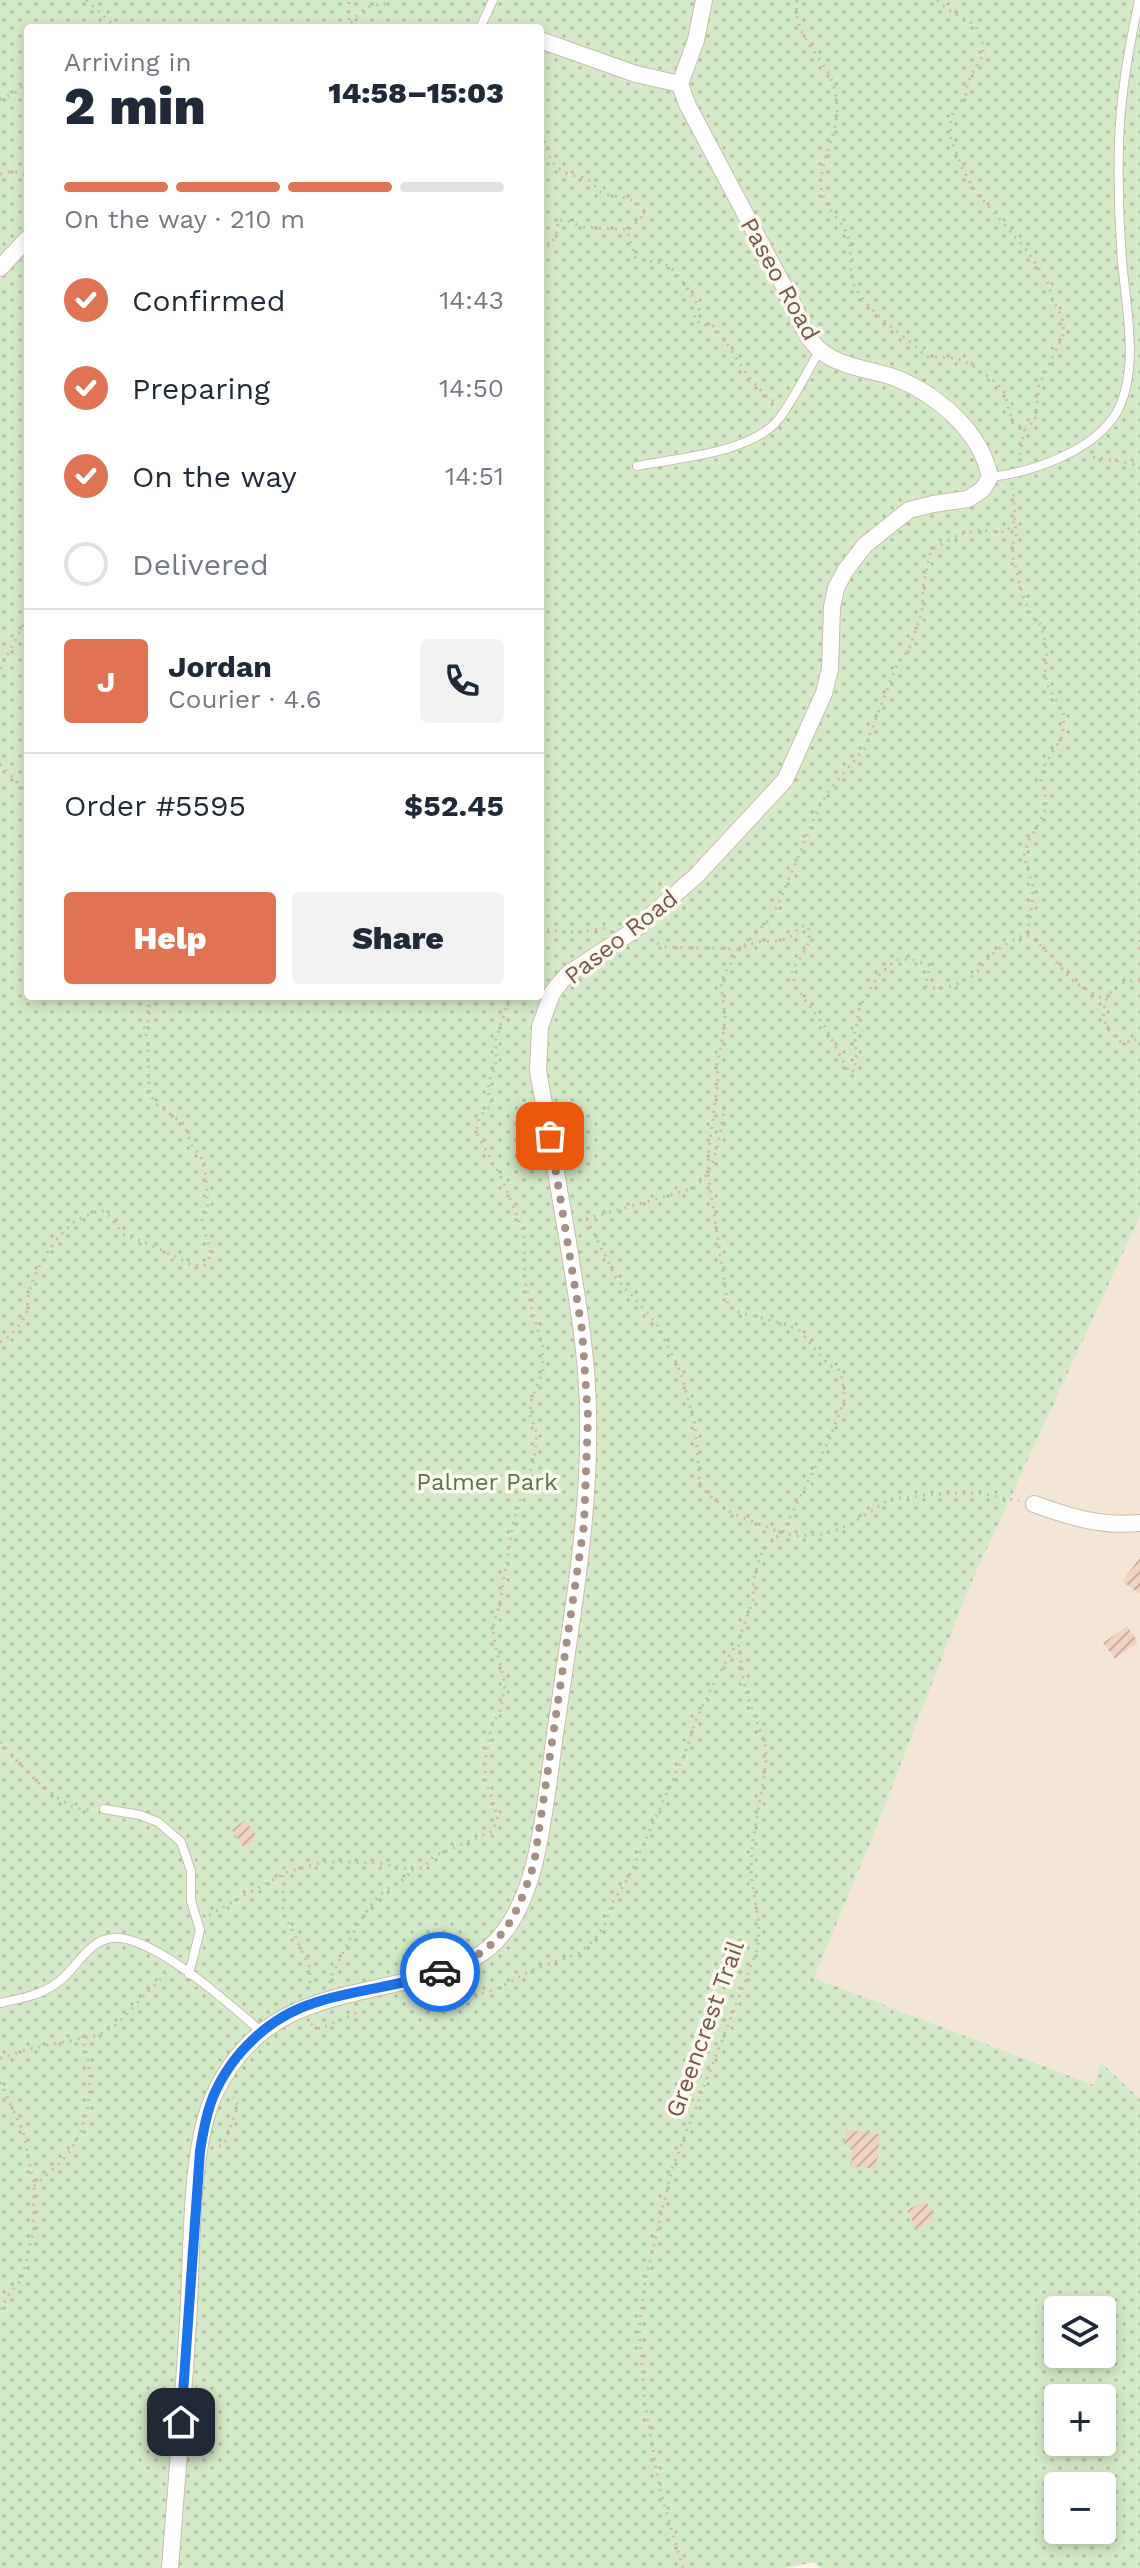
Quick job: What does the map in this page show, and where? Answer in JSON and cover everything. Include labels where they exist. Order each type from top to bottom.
[{"type":"street","points":[[544,41],[636,74],[680,84],[696,40],[704,0]]},
{"type":"street","name":"Paseo Road","points":[[170,2568],[200,2151],[204,2123],[213,2096],[237,2057],[262,2032],[290,2012],[322,2001],[430,1976],[480,1955],[514,1918],[534,1864],[584,1525],[588,1417],[582,1330],[538,1071],[540,1027],[552,993],[568,974],[633,931],[696,876],[785,780],[824,693],[830,669],[832,607],[836,588],[865,545],[909,510],[968,499],[983,489],[990,477],[987,461],[977,442],[961,422],[937,403],[896,379],[836,360],[820,350],[807,336],[687,104],[680,84]]},
{"type":"street","points":[[0,268],[24,242]]},
{"type":"street","points":[[1034,1504],[1086,1522],[1112,1525],[1140,1523]]},
{"type":"lane","points":[[482,24],[493,0]]},
{"type":"lane","points":[[990,477],[1046,464],[1071,453],[1100,431],[1117,413],[1129,375],[1119,144],[1123,88],[1139,0]]},
{"type":"lane","points":[[637,466],[747,442],[777,422],[820,350]]},
{"type":"lane","points":[[104,1809],[140,1815],[158,1822],[181,1842],[189,1859],[191,1901],[199,1921],[199,1939],[189,1974]]},
{"type":"lane","points":[[0,2003],[37,1994],[59,1982],[93,1946],[106,1939],[118,1938],[141,1944],[174,1964],[262,2032]]},
{"type":"path","points":[[86,0],[113,24]]},
{"type":"path","points":[[349,0],[350,24]]},
{"type":"path","points":[[351,24],[360,12],[374,3],[383,5],[390,0]]},
{"type":"path","points":[[797,0],[795,13],[801,30],[809,47],[827,69],[834,89],[837,126],[821,184],[825,201],[847,232],[851,273],[856,289],[870,306],[927,357],[956,358],[997,383],[1004,392],[1013,424],[1025,428]]},
{"type":"path","points":[[937,0],[975,25],[984,47],[982,57],[968,81],[966,94],[951,118],[951,139],[975,191],[1029,253],[1048,283],[1062,317],[1064,333],[1039,385],[1035,421],[1025,428],[1020,455],[1010,474],[1015,497],[1013,557],[1023,596],[1032,617],[1041,625],[1047,651],[1045,674],[1049,689],[1064,713],[1063,735],[1045,764],[1041,780],[1047,801],[1044,814],[1028,842],[1024,856],[1033,887],[1026,935]]},
{"type":"path","points":[[0,99],[17,92],[24,84]]},
{"type":"path","points":[[544,139],[549,158],[564,172],[591,181],[603,194],[628,198],[644,211],[640,220],[627,230],[582,227],[558,220],[557,236],[544,248]]},
{"type":"path","points":[[0,174],[13,171],[24,175]]},
{"type":"path","points":[[627,230],[635,257],[642,262],[655,261],[669,266],[695,297],[699,309],[694,318],[701,325],[713,326],[763,394],[785,409]]},
{"type":"path","points":[[1071,453],[1140,465]]},
{"type":"path","name":"Greencrest Trail","points":[[683,2568],[660,2490],[645,2404],[639,2328],[645,2282],[672,2169],[758,1948],[759,1925],[751,1874],[752,1846],[766,1747],[745,1690],[738,1641],[754,1598],[753,1581],[760,1556],[767,1545],[782,1533],[830,1438],[844,1401],[839,1370],[828,1364],[800,1331],[788,1325],[751,1317],[728,1306],[708,1174],[717,1065],[724,1029],[721,986],[724,974],[740,949],[770,919],[809,836],[819,807],[864,749],[896,667],[909,649],[922,613],[923,587],[931,550],[960,534],[978,530],[1006,532],[1015,520]]},
{"type":"path","points":[[0,669],[24,624]]},
{"type":"path","points":[[0,764],[24,790]]},
{"type":"path","points":[[740,949],[756,942],[780,941],[807,925],[810,943],[792,971],[795,986],[825,1027],[849,1072],[854,1071],[857,1052],[854,1036],[860,1006],[879,975],[896,960],[909,959],[930,965],[925,986],[935,990],[946,988],[977,973],[999,949],[1026,935],[1036,940],[1074,982],[1106,1001]]},
{"type":"path","points":[[1140,932],[1140,951]]},
{"type":"path","points":[[1140,980],[1127,980],[1114,987],[1106,1001],[1104,1017],[1106,1029],[1120,1041],[1131,1042],[1140,1037]]},
{"type":"path","points":[[0,1342],[9,1338],[27,1311],[28,1297],[39,1269],[53,1247],[64,1231],[86,1216],[101,1210],[108,1214],[124,1235],[192,1265],[204,1266],[211,1255],[202,1220],[208,1209],[206,1176],[201,1157],[192,1146],[184,1124],[156,1104],[149,1085],[148,1043],[144,1025],[150,1018],[148,1000]]},
{"type":"path","points":[[199,1921],[283,1875],[323,1862],[379,1863],[412,1870],[424,1867],[434,1856],[493,1831],[498,1817],[486,1780],[485,1762],[491,1728],[501,1709],[505,1684],[493,1628],[513,1523],[534,1460],[537,1434],[530,1416],[531,1401],[543,1371],[543,1348],[526,1288],[522,1228],[503,1181],[476,1132],[479,1117],[492,1104],[488,1093],[489,1081],[496,1066],[496,1039],[509,1000]]},
{"type":"path","points":[[565,1225],[694,1188],[708,1174],[714,1160],[725,1105]]},
{"type":"path","points":[[587,1219],[616,1278],[657,1324],[681,1373],[695,1425],[700,1487],[731,1513],[782,1533],[799,1536],[826,1534],[851,1524],[890,1499],[980,1493],[1034,1504]]},
{"type":"path","points":[[428,1994],[479,1994],[497,1989],[528,1972],[579,1953],[595,1939],[628,1878],[685,1753],[696,1720],[738,1641]]},
{"type":"path","points":[[0,1742],[54,1795],[84,1810],[104,1809]]},
{"type":"path","points":[[322,2001],[350,1936],[379,1896],[406,1880],[412,1870]]},
{"type":"path","points":[[283,1875],[283,1911],[310,1968],[309,1982],[322,2001]]},
{"type":"path","points":[[0,2058],[99,2035],[117,2024],[174,1964]]},
{"type":"path","points":[[34,2186],[71,2149],[81,2128],[88,2105],[91,2071],[82,2037]]},
{"type":"path","points":[[200,2151],[224,2145],[238,2106],[223,2078]]},
{"type":"path","points":[[0,2082],[23,2131],[34,2186],[33,2232],[22,2279],[0,2310]]},
{"type":"shaded area","points":[[1140,1216],[1140,2099],[1102,2062],[1095,2085],[814,1978],[969,1588]]},
{"type":"green space","name":"Palmer Park","points":[[0,0],[1140,0],[1140,1216],[969,1588],[814,1978],[1094,2085],[1101,2062],[1140,2099],[1140,2568],[821,2568],[814,2562],[787,2568],[0,2568]]},
{"type":"building","points":[[1140,1558],[1140,1594],[1122,1581]]},
{"type":"building","points":[[1127,1626],[1138,1642],[1115,1659],[1103,1643]]},
{"type":"building","points":[[245,1820],[258,1838],[244,1848],[232,1830]]},
{"type":"building","points":[[846,2130],[880,2134],[876,2169],[851,2166],[853,2146],[844,2145]]},
{"type":"building","points":[[926,2201],[935,2220],[916,2229],[907,2210]]},
{"type":"way so far","points":[[440,1972],[480,1955],[491,1946],[514,1918],[523,1897],[534,1864],[571,1624],[584,1525],[588,1417],[582,1330],[550,1136]]},
{"type":"route","points":[[181,2422],[200,2151],[204,2123],[223,2078],[251,2041],[290,2012],[314,2002],[440,1972]]}]
